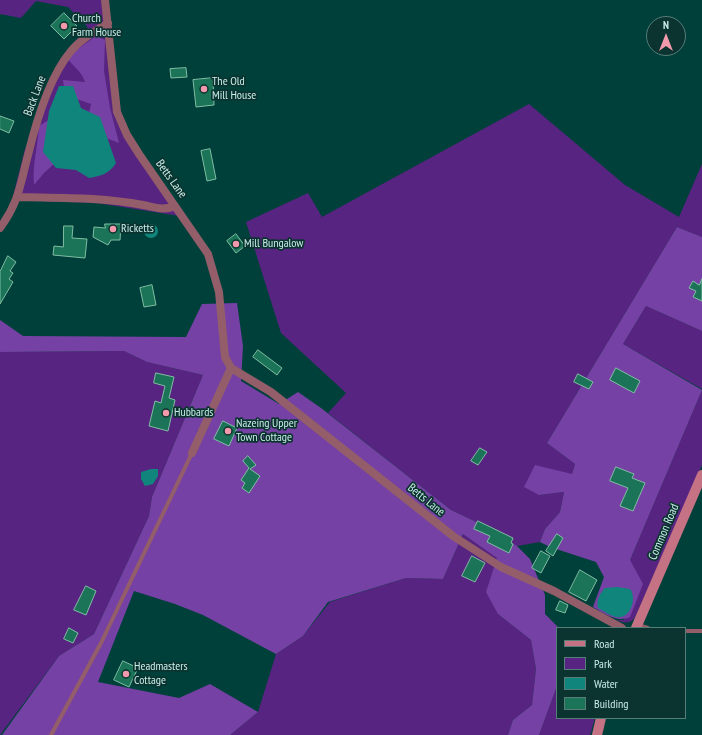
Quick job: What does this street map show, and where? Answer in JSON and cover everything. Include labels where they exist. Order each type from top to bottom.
[{"type":"street","name":"Betts Lane","points":[[105,0],[117,112],[127,135],[138,154],[202,244],[212,264],[219,292],[225,357],[231,368],[271,392],[453,536],[501,567],[554,591],[620,627]]},
{"type":"street","name":"Back Lane","points":[[0,228],[18,197],[36,127],[59,69],[72,50],[90,34],[108,23]]},
{"type":"street","points":[[18,197],[129,202],[168,210],[175,206]]},
{"type":"street","points":[[192,453],[231,368]]},
{"type":"street","name":"Common Road","points":[[641,627],[648,599],[702,475]]},
{"type":"street","points":[[597,735],[602,719]]},
{"type":"lane","points":[[51,735],[101,643],[192,453]]},
{"type":"lane","points":[[686,630],[702,631]]},
{"type":"green space","points":[[0,0],[105,0],[117,112],[180,216],[97,203],[12,200],[25,149],[68,50],[79,37],[90,33],[86,25],[68,7],[36,1],[21,18],[0,14]]},
{"type":"green space","points":[[529,104],[625,185],[679,217],[702,164],[702,237],[677,227],[547,443],[575,464],[572,474],[539,495],[564,492],[560,512],[545,529],[540,542],[517,546],[489,528],[451,510],[328,413],[346,393],[281,333],[246,222],[308,193],[322,217]]},
{"type":"green space","points":[[646,306],[702,331],[702,389],[623,344]]},
{"type":"green space","points":[[124,351],[147,362],[203,375],[152,497],[149,516],[94,634],[59,656],[0,735],[0,352]]},
{"type":"green space","points":[[702,390],[702,465],[635,618],[629,622],[617,620],[624,620],[630,560]]},
{"type":"green space","points":[[463,534],[498,558],[498,614],[531,640],[536,669],[532,705],[513,720],[508,735],[230,735],[258,712],[276,654],[303,636],[330,602],[406,578],[443,579]]},
{"type":"green space","points":[[556,689],[556,719],[595,719],[590,735],[539,735]]},
{"type":"shaded area","points":[[96,36],[105,40],[104,71],[110,108],[119,143],[106,138],[88,117],[91,104],[65,95],[63,80],[85,82],[79,71],[67,57]]},
{"type":"shaded area","points":[[50,119],[56,162],[34,185],[34,170],[39,126]]},
{"type":"shaded area","points":[[677,227],[702,237],[702,331],[646,306],[623,344],[702,390],[630,560],[643,584],[630,617],[620,619],[607,615],[593,607],[604,577],[596,562],[550,547],[540,542],[545,529],[560,512],[564,492],[539,495],[524,487],[535,465],[572,474],[575,464],[547,443]]},
{"type":"shaded area","points":[[237,303],[243,346],[241,381],[279,404],[298,392],[321,408],[451,510],[489,528],[517,546],[530,559],[545,595],[545,614],[558,627],[556,627],[556,689],[539,735],[508,735],[513,720],[532,705],[536,669],[531,640],[498,614],[486,592],[497,558],[463,534],[443,579],[406,578],[328,602],[303,636],[276,654],[203,615],[134,591],[98,682],[179,698],[210,684],[258,712],[230,735],[2,735],[59,656],[94,634],[149,516],[152,497],[203,375],[147,362],[124,351],[0,352],[0,320],[23,336],[186,337],[202,304]]},
{"type":"water","points":[[59,86],[73,86],[81,108],[100,117],[116,163],[111,170],[104,174],[89,178],[76,170],[56,168],[43,152],[49,111]]},
{"type":"water","points":[[148,224],[154,224],[158,228],[158,234],[154,238],[148,238],[144,234],[144,228]]},
{"type":"water","points":[[151,469],[158,469],[158,476],[153,484],[145,486],[141,479],[141,472]]},
{"type":"water","points":[[617,587],[630,589],[633,597],[630,610],[625,616],[621,617],[612,616],[598,608],[599,597],[605,588]]},
{"type":"building","name":"Church Farm House","points":[[64,13],[77,26],[64,39],[51,26]]},
{"type":"building","points":[[186,68],[187,77],[171,78],[170,69]]},
{"type":"building","name":"The Old Mill House","points":[[213,78],[214,105],[196,107],[193,80]]},
{"type":"building","points":[[0,116],[14,121],[9,133],[0,129]]},
{"type":"building","points":[[210,149],[216,179],[207,181],[201,151]]},
{"type":"building","points":[[105,224],[121,224],[120,240],[111,240],[108,245],[93,237],[94,227],[105,228]]},
{"type":"building","points":[[64,226],[73,226],[72,238],[87,239],[85,258],[53,255],[54,246],[63,247]]},
{"type":"building","name":"Mill Bungalow","points":[[236,234],[245,246],[236,253],[227,241]]},
{"type":"building","points":[[8,256],[16,262],[10,271],[13,273],[9,279],[13,282],[0,304],[0,272]]},
{"type":"building","points":[[702,279],[702,301],[693,297],[696,291],[689,288],[693,281],[699,285]]},
{"type":"building","points":[[152,285],[156,305],[144,307],[140,288]]},
{"type":"building","points":[[258,350],[282,368],[277,375],[253,357]]},
{"type":"building","points":[[616,368],[640,381],[634,393],[610,380]]},
{"type":"building","points":[[156,373],[174,377],[169,398],[175,400],[168,431],[149,426],[155,401],[161,403],[165,386],[154,383]]},
{"type":"building","points":[[578,374],[593,382],[589,389],[574,382]]},
{"type":"building","name":"Nazeing Upper Town Cottage","points":[[223,421],[237,428],[229,446],[214,439]]},
{"type":"building","points":[[480,448],[487,452],[478,465],[471,461]]},
{"type":"building","points":[[248,456],[256,465],[250,469],[260,476],[249,493],[242,488],[245,483],[241,480],[249,468],[243,461]]},
{"type":"building","points":[[616,467],[634,474],[632,478],[645,483],[633,511],[620,506],[628,488],[610,481]]},
{"type":"building","points":[[478,521],[513,538],[511,543],[513,544],[509,553],[487,542],[490,536],[474,529]]},
{"type":"building","points":[[557,534],[563,538],[553,556],[546,551]]},
{"type":"building","points":[[541,551],[550,556],[541,573],[532,568]]},
{"type":"building","points":[[472,556],[485,563],[475,582],[462,576]]},
{"type":"building","points":[[580,570],[597,580],[586,601],[569,592]]},
{"type":"building","points":[[86,586],[96,591],[86,615],[74,610]]},
{"type":"building","points":[[560,601],[568,605],[565,613],[556,610]]},
{"type":"building","points":[[69,628],[78,633],[73,643],[64,639]]},
{"type":"building","name":"Headmasters Cottage","points":[[123,661],[138,668],[129,687],[114,680]]},
{"type":"place","name":"Church Farm House","points":[[64,26]]},
{"type":"place","name":"The Old Mill House","points":[[204,89]]},
{"type":"place","name":"Ricketts","points":[[113,229]]},
{"type":"place","name":"Mill Bungalow","points":[[236,244]]},
{"type":"place","name":"Hubbards","points":[[166,413]]},
{"type":"place","name":"Nazeing Upper Town Cottage","points":[[228,431]]},
{"type":"place","name":"Headmasters Cottage","points":[[126,674]]}]
